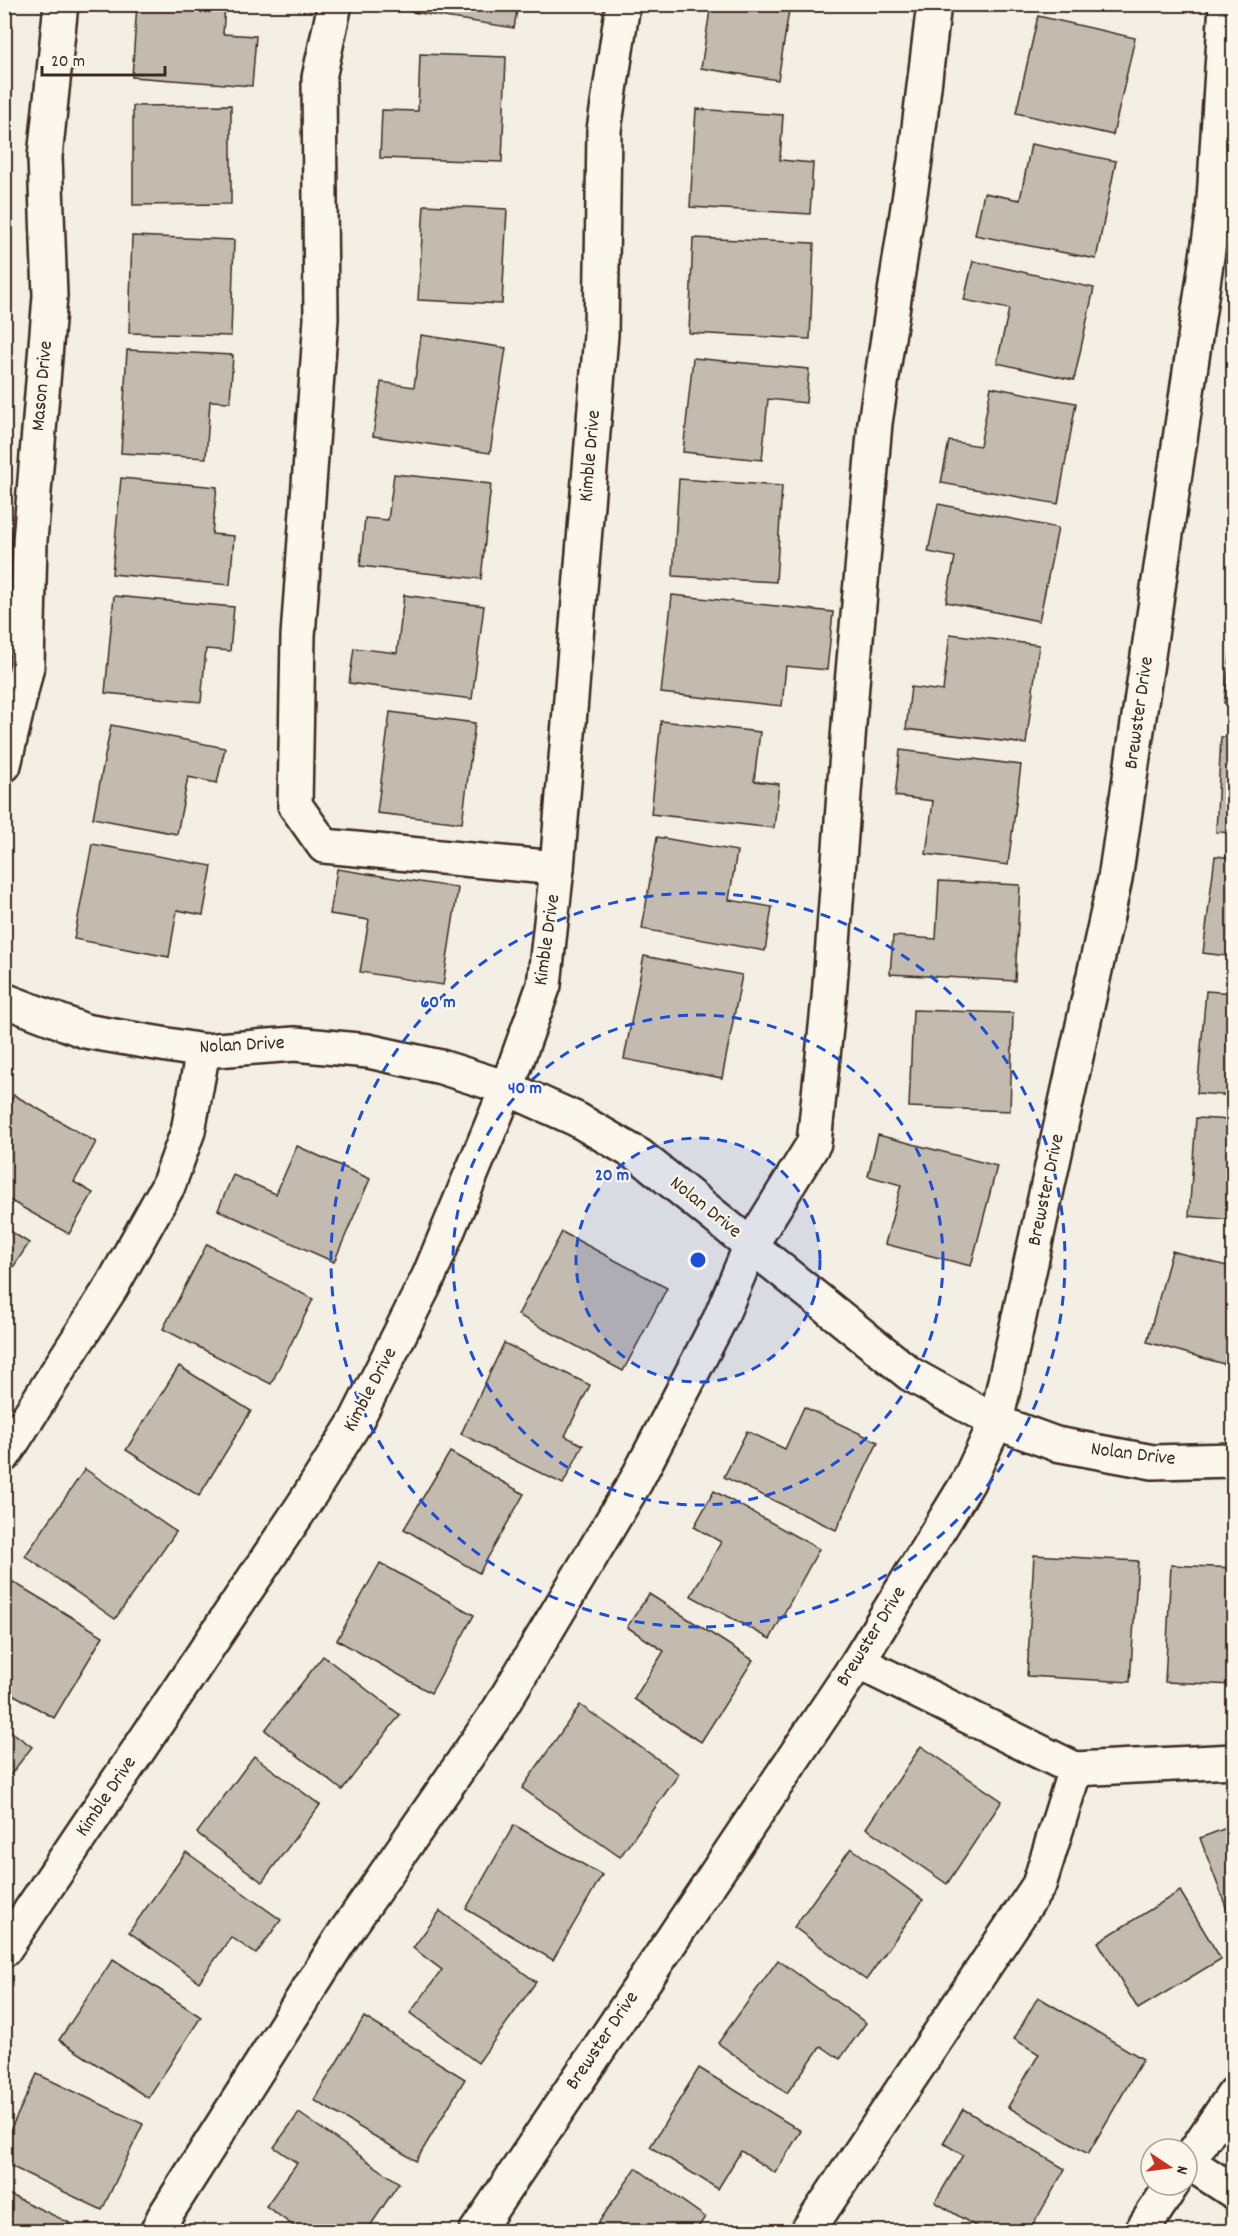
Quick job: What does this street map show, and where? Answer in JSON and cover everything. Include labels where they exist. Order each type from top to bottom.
[{"type":"street","name":"Mason Drive","points":[[4,765],[27,666],[30,542],[50,296],[45,157],[61,4]]},
{"type":"street","points":[[335,4],[319,78],[321,319],[298,636],[295,805],[324,846],[557,868]]},
{"type":"street","name":"Kimble Drive","points":[[4,1950],[304,1504],[356,1420],[429,1276],[507,1088],[544,985],[557,868],[601,336],[604,130],[623,4]]},
{"type":"street","points":[[157,2232],[164,2217],[340,1940],[499,1710],[636,1480],[720,1319],[751,1245],[814,1143],[829,998],[852,684],[875,423],[915,161],[934,4]]},
{"type":"street","name":"Brewster Drive","points":[[476,2232],[858,1662],[968,1482],[996,1422],[1115,879],[1213,216],[1226,4]]},
{"type":"street","name":"Nolan Drive","points":[[4,1000],[85,1031],[203,1051],[295,1044],[368,1051],[441,1066],[507,1088],[576,1119],[639,1156],[910,1374],[996,1422],[1056,1444],[1154,1461],[1233,1460]]},
{"type":"street","points":[[4,1455],[112,1286],[168,1186],[188,1131],[203,1051]]},
{"type":"street","points":[[858,1662],[1075,1769],[1233,1761]]},
{"type":"street","points":[[807,2232],[1039,1885],[1075,1769]]},
{"type":"street","points":[[1199,2144],[1233,2094]]},
{"type":"street","points":[[1199,2170],[1233,2192]]},
{"type":"street","points":[[1140,2232],[1164,2197]]},
{"type":"building","points":[[137,4],[225,4],[223,34],[256,36],[252,86],[132,77]]},
{"type":"building","points":[[394,4],[518,4],[514,28],[394,9]]},
{"type":"building","points":[[711,4],[790,4],[778,80],[701,68]]},
{"type":"building","points":[[1038,16],[1135,38],[1113,135],[1016,113]]},
{"type":"building","points":[[420,54],[506,57],[502,162],[380,158],[382,110],[418,111]]},
{"type":"building","points":[[231,105],[231,204],[133,205],[133,106]]},
{"type":"building","points":[[696,109],[783,115],[780,160],[813,163],[810,214],[690,207]]},
{"type":"building","points":[[1031,144],[1116,161],[1096,259],[975,235],[984,193],[1020,200]]},
{"type":"building","points":[[424,205],[507,209],[502,304],[418,300]]},
{"type":"building","points":[[132,236],[234,240],[231,336],[129,333]]},
{"type":"building","points":[[693,238],[814,243],[810,339],[689,333]]},
{"type":"building","points":[[973,261],[1094,288],[1074,380],[997,363],[1009,309],[964,300]]},
{"type":"building","points":[[421,335],[506,348],[490,453],[373,436],[381,382],[414,387]]},
{"type":"building","points":[[127,350],[233,355],[230,402],[210,401],[206,458],[121,453]]},
{"type":"building","points":[[693,358],[809,369],[806,403],[768,399],[762,460],[683,452]]},
{"type":"building","points":[[991,387],[1076,403],[1058,504],[941,483],[949,441],[980,446]]},
{"type":"building","points":[[394,474],[491,484],[481,579],[360,566],[365,518],[388,520]]},
{"type":"building","points":[[121,478],[217,487],[212,534],[234,536],[230,585],[112,574]]},
{"type":"building","points":[[679,479],[782,486],[776,582],[673,576]]},
{"type":"building","points":[[938,504],[1058,528],[1039,621],[946,602],[955,557],[928,552]]},
{"type":"building","points":[[404,595],[484,606],[472,699],[349,683],[354,648],[397,653]]},
{"type":"building","points":[[672,595],[833,612],[827,670],[786,666],[782,706],[661,693]]},
{"type":"building","points":[[114,596],[234,607],[230,651],[206,649],[201,702],[105,693]]},
{"type":"building","points":[[1234,628],[1234,704],[1224,703]]},
{"type":"building","points":[[950,634],[1039,645],[1026,744],[906,729],[911,687],[943,691]]},
{"type":"building","points":[[390,712],[475,723],[462,823],[377,813]]},
{"type":"building","points":[[661,721],[760,732],[754,781],[779,784],[774,828],[651,814]]},
{"type":"building","points":[[111,725],[225,748],[217,783],[188,777],[177,834],[93,818]]},
{"type":"building","points":[[1221,737],[1234,737],[1234,833],[1216,832]]},
{"type":"building","points":[[900,750],[1021,765],[1008,865],[926,854],[933,801],[895,796]]},
{"type":"building","points":[[657,837],[737,851],[729,900],[772,907],[765,951],[642,929]]},
{"type":"building","points":[[92,844],[212,866],[203,915],[177,910],[169,957],[74,939]]},
{"type":"building","points":[[1215,856],[1234,858],[1234,957],[1203,953]]},
{"type":"building","points":[[337,869],[458,888],[443,985],[360,972],[369,920],[330,914]]},
{"type":"building","points":[[939,881],[1020,885],[1015,981],[890,974],[893,936],[936,939]]},
{"type":"building","points":[[644,956],[742,975],[722,1078],[624,1059]]},
{"type":"building","points":[[1206,991],[1234,993],[1234,1096],[1197,1093]]},
{"type":"building","points":[[913,1010],[1013,1013],[1010,1111],[909,1107]]},
{"type":"building","points":[[14,1095],[96,1142],[74,1182],[93,1193],[69,1234],[4,1197],[4,1112]]},
{"type":"building","points":[[1196,1118],[1234,1120],[1234,1220],[1189,1216]]},
{"type":"building","points":[[878,1135],[997,1166],[971,1266],[885,1244],[901,1185],[868,1176]]},
{"type":"building","points":[[297,1146],[370,1179],[334,1262],[218,1210],[233,1175],[276,1194]]},
{"type":"building","points":[[4,1227],[29,1243],[4,1281]]},
{"type":"building","points":[[562,1232],[667,1288],[623,1371],[518,1315]]},
{"type":"building","points":[[207,1244],[313,1299],[271,1384],[163,1329]]},
{"type":"building","points":[[1172,1251],[1234,1268],[1234,1330],[1224,1364],[1147,1342]]},
{"type":"building","points":[[504,1343],[590,1385],[565,1436],[583,1445],[563,1484],[461,1434]]},
{"type":"building","points":[[179,1366],[251,1411],[199,1496],[126,1450]]},
{"type":"building","points":[[804,1407],[878,1442],[836,1530],[724,1477],[747,1431],[785,1449]]},
{"type":"building","points":[[450,1452],[524,1494],[479,1573],[404,1529]]},
{"type":"building","points":[[85,1469],[176,1532],[115,1619],[25,1556]]},
{"type":"building","points":[[714,1491],[819,1549],[770,1639],[691,1596],[721,1542],[694,1527]]},
{"type":"building","points":[[1034,1555],[1138,1561],[1130,1682],[1027,1676]]},
{"type":"building","points":[[380,1563],[474,1615],[431,1693],[337,1640]]},
{"type":"building","points":[[1171,1565],[1234,1568],[1234,1685],[1165,1682]]},
{"type":"building","points":[[8,1579],[103,1636],[54,1718],[4,1689],[4,1585]]},
{"type":"building","points":[[649,1594],[753,1660],[701,1742],[634,1699],[664,1651],[627,1627]]},
{"type":"building","points":[[323,1656],[400,1715],[342,1790],[265,1730]]},
{"type":"building","points":[[580,1705],[679,1774],[620,1857],[522,1788]]},
{"type":"building","points":[[4,1726],[32,1747],[4,1783]]},
{"type":"building","points":[[921,1746],[1002,1801],[947,1884],[866,1828]]},
{"type":"building","points":[[254,1756],[320,1805],[262,1882],[197,1833]]},
{"type":"building","points":[[514,1825],[602,1875],[553,1960],[466,1909]]},
{"type":"building","points":[[1234,1825],[1234,1928],[1200,1838]]},
{"type":"building","points":[[851,1848],[923,1900],[866,1980],[794,1927]]},
{"type":"building","points":[[186,1852],[281,1920],[256,1954],[231,1937],[199,1982],[129,1932]]},
{"type":"building","points":[[1180,1891],[1221,1959],[1138,2009],[1098,1942]]},
{"type":"building","points":[[440,1911],[536,1982],[478,2063],[410,2013],[442,1970],[413,1948]]},
{"type":"building","points":[[113,1959],[201,2017],[148,2098],[59,2040]]},
{"type":"building","points":[[778,1960],[866,2023],[840,2059],[821,2046],[787,2093],[718,2043]]},
{"type":"building","points":[[1038,1997],[1143,2059],[1088,2154],[1008,2107],[1039,2054],[1014,2039]]},
{"type":"building","points":[[364,2017],[465,2079],[416,2161],[314,2100]]},
{"type":"building","points":[[699,2068],[801,2131],[775,2173],[741,2151],[718,2189],[650,2147]]},
{"type":"building","points":[[37,2074],[143,2124],[102,2210],[4,2163],[4,2143]]},
{"type":"building","points":[[963,2109],[1065,2169],[1029,2232],[985,2232],[935,2202],[963,2155],[943,2143]]},
{"type":"building","points":[[299,2113],[399,2183],[366,2232],[302,2232],[266,2206],[297,2163],[274,2147]]},
{"type":"building","points":[[636,2168],[705,2217],[695,2232],[592,2232]]},
{"type":"building","points":[[4,2192],[70,2223],[66,2232],[4,2232]]},
{"type":"building","points":[[909,2224],[921,2232],[905,2232]]}]
